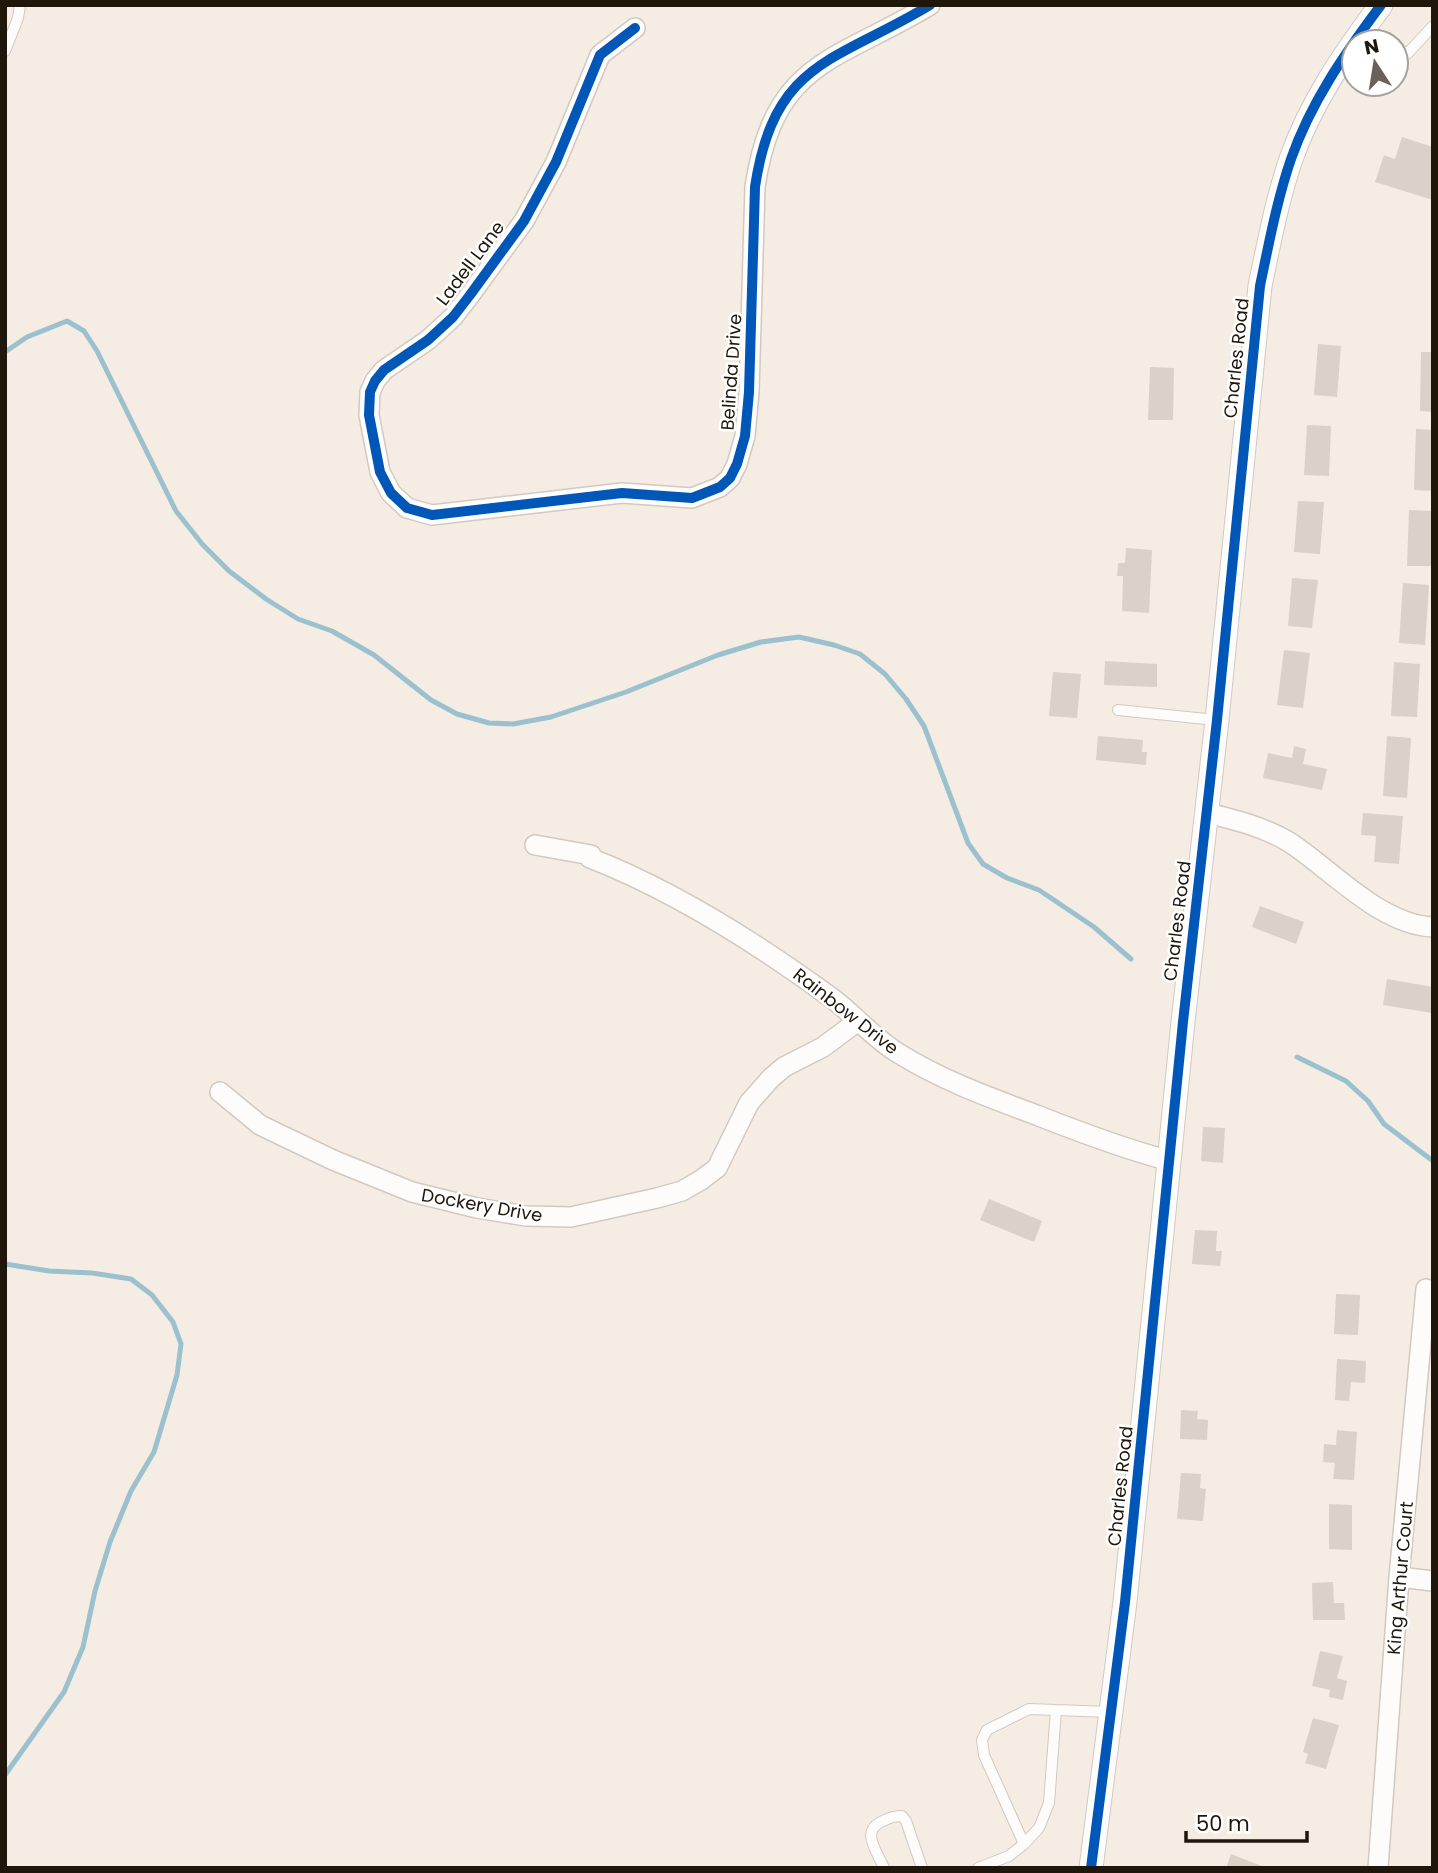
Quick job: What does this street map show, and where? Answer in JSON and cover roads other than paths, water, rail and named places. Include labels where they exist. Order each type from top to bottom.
[{"type":"street","name":"Charles Road","points":[[1091,1868],[1126,1588],[1261,286],[1271,235],[1292,158],[1306,124],[1331,75],[1381,5]]},
{"type":"street","name":"Belinda Drive","points":[[407,508],[432,515],[622,493],[692,498],[720,487],[730,478],[745,436],[750,379],[755,187],[767,131],[795,85],[817,66],[923,9]]},
{"type":"street","name":"Ladell Lane","points":[[407,508],[391,493],[380,472],[369,415],[370,392],[375,380],[384,370],[428,340],[453,317],[470,295],[524,221],[556,162],[600,55],[635,28]]},
{"type":"street","points":[[1207,813],[1267,830],[1290,843],[1342,884],[1379,907],[1404,921],[1421,927],[1433,927]]},
{"type":"street","name":"Rainbow Drive","points":[[535,845],[591,855],[590,858],[635,875],[768,953],[837,1002],[897,1052],[961,1087],[1108,1142],[1170,1161]]},
{"type":"street","name":"Dockery Drive","points":[[220,1092],[260,1125],[333,1160],[412,1192],[477,1208],[526,1216],[571,1217],[682,1191],[701,1180],[717,1168],[749,1103],[771,1078],[784,1066],[823,1047],[858,1021]]},
{"type":"street","name":"King Arthur Court","points":[[1378,1868],[1399,1577],[1426,1289]]},
{"type":"street","points":[[1399,1577],[1433,1581]]},
{"type":"lane","points":[[5,51],[18,18],[20,5]]},
{"type":"lane","points":[[1410,51],[1433,26]]},
{"type":"lane","points":[[1118,710],[1217,720]]},
{"type":"lane","points":[[1024,1844],[984,1755],[982,1741],[987,1730],[1029,1709],[1111,1712]]},
{"type":"lane","points":[[978,1868],[1009,1856],[1039,1828],[1049,1803],[1056,1710]]},
{"type":"lane","points":[[884,1868],[870,1835],[871,1829],[895,1816],[902,1816],[906,1821],[922,1868]]},
{"type":"waterway","points":[[5,352],[27,337],[67,321],[84,331],[97,351],[176,511],[203,545],[229,571],[266,599],[298,619],[332,631],[374,655],[431,700],[457,714],[489,723],[513,724],[551,717],[626,692],[718,655],[761,642],[799,637],[860,654],[885,674],[924,726],[968,843],[983,864],[1007,878],[1039,890],[1094,927],[1131,959]]},
{"type":"waterway","points":[[1297,1057],[1346,1081],[1368,1101],[1384,1124],[1433,1161]]},
{"type":"waterway","points":[[5,1264],[131,1279],[152,1295],[173,1322],[181,1344],[177,1375],[154,1452],[131,1491],[110,1542],[95,1591],[83,1647],[64,1692],[5,1775]]}]
